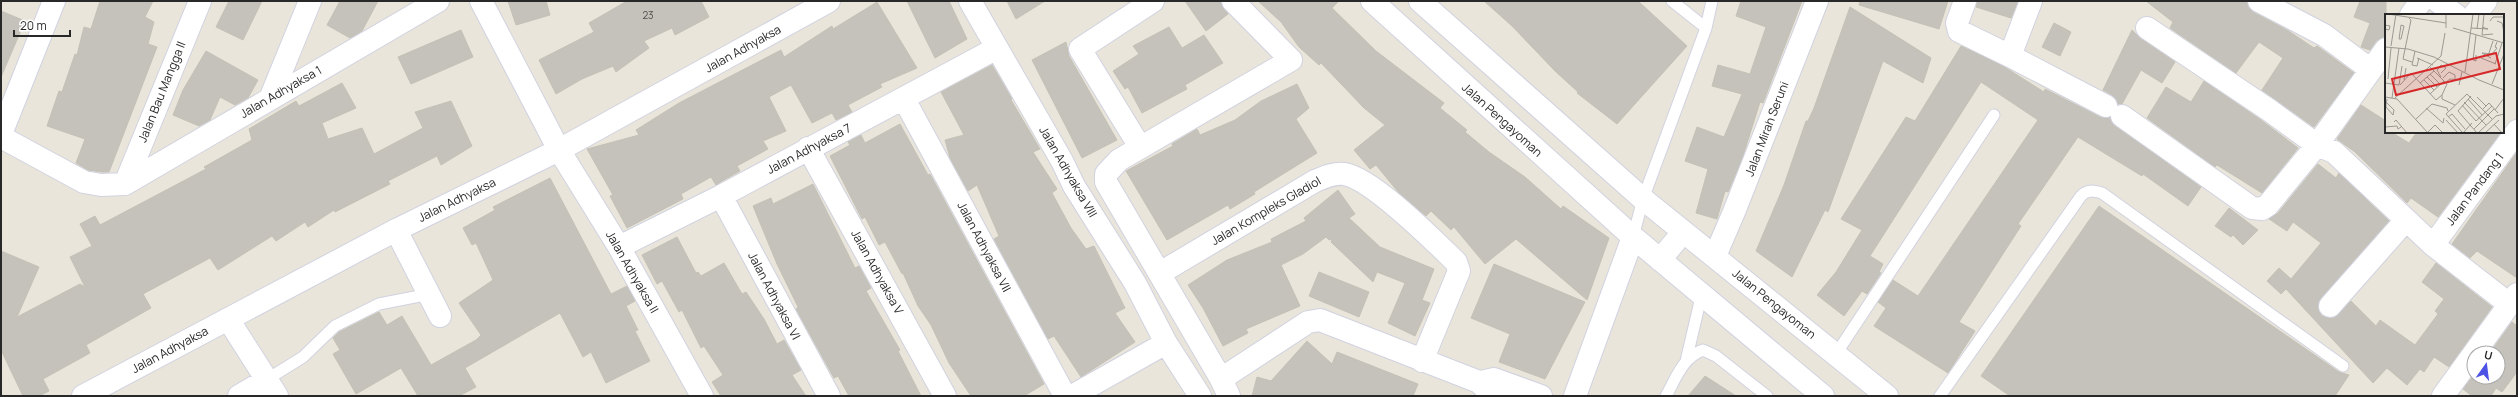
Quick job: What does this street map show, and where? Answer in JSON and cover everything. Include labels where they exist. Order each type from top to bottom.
[{"type":"street","points":[[54,1],[1,135],[84,182],[101,185],[125,184]]},
{"type":"street","name":"Jalan Bau Mangga II","points":[[125,184],[200,1]]},
{"type":"street","points":[[270,99],[310,1]]},
{"type":"street","name":"Jalan Adhyaksa 1","points":[[125,184],[438,1]]},
{"type":"street","name":"Jalan Adhyaksa II","points":[[481,1],[559,150],[619,247],[702,396]]},
{"type":"street","name":"Jalan Adhyaksa","points":[[83,396],[396,230],[559,150],[829,1]]},
{"type":"street","name":"Jalan Adhyaksa VIII","points":[[970,1],[1074,186],[1135,283],[1166,343]]},
{"type":"street","points":[[1140,147],[1080,49],[1153,1]]},
{"type":"street","points":[[1233,1],[1291,60],[1140,147],[1111,166],[1106,174],[1106,182],[1160,273],[1225,388],[1308,322],[1320,320],[1422,361],[1481,382],[1491,394],[1498,396]]},
{"type":"street","name":"Jalan Pengayoman","points":[[1372,1],[1633,237],[1702,293],[1822,396]]},
{"type":"street","name":"Jalan Pengayoman","points":[[1420,1],[1643,199],[1887,396]]},
{"type":"street","name":"Jalan Mirah Seruni","points":[[1715,256],[1734,212],[1817,1]]},
{"type":"street","points":[[1965,1],[1957,23],[1959,31],[2114,111],[2252,208],[2257,210],[2268,206],[2317,145],[2385,50]]},
{"type":"street","points":[[2010,56],[2031,1]]},
{"type":"street","points":[[2259,1],[2324,35],[2371,70]]},
{"type":"street","points":[[2412,14],[2421,1]]},
{"type":"street","points":[[2437,1],[2455,14]]},
{"type":"street","points":[[2475,14],[2486,1]]},
{"type":"street","points":[[2147,28],[2270,110],[2317,145],[2334,152],[2433,245],[2512,308],[2443,396]]},
{"type":"street","name":"Jalan Adhyaksa 7","points":[[619,247],[720,196],[997,48]]},
{"type":"street","name":"Jalan Adhyaksa VII","points":[[904,99],[1065,396]]},
{"type":"street","name":"Jalan Pandang 1","points":[[2433,245],[2517,131]]},
{"type":"street","name":"Jalan Adhyaksa V","points":[[808,148],[945,396]]},
{"type":"street","name":"Jalan Kompleks Gladiol","points":[[1160,273],[1315,181],[1333,173],[1346,174],[1363,181],[1397,208],[1456,262],[1459,271],[1422,361]]},
{"type":"street","name":"Jalan Adhyaksa VI","points":[[720,196],[829,396]]},
{"type":"street","points":[[2330,306],[2406,220]]},
{"type":"street","points":[[396,230],[440,316]]},
{"type":"street","points":[[1660,260],[1683,232]]},
{"type":"street","points":[[1574,396],[1633,237]]},
{"type":"street","points":[[228,320],[272,388],[239,396]]},
{"type":"street","points":[[1072,396],[1166,343],[1200,396]]},
{"type":"street","points":[[1481,382],[1494,379],[1541,396]]},
{"type":"lane","points":[[1672,1],[1706,28]]},
{"type":"lane","points":[[1704,1],[1706,28]]},
{"type":"lane","points":[[1633,237],[1643,199],[1706,28],[1712,1]]},
{"type":"lane","points":[[1836,354],[1994,115]]},
{"type":"lane","points":[[1940,396],[2081,196],[2085,192],[2093,191],[2102,193],[2343,366]]},
{"type":"lane","points":[[1685,362],[1702,293]]},
{"type":"lane","points":[[272,388],[335,326],[378,304],[430,294]]},
{"type":"lane","points":[[1666,396],[1685,362],[1692,354],[1704,350],[1716,356],[1767,396]]},
{"type":"building","points":[[100,1],[153,1],[145,17],[154,22],[148,44],[157,47],[109,172],[88,170],[76,163],[85,139],[47,126],[59,91],[62,92],[75,54],[77,55],[84,27],[91,29]]},
{"type":"building","points":[[229,1],[262,1],[243,40],[216,27]]},
{"type":"building","points":[[340,1],[378,1],[362,31],[350,38],[327,25]]},
{"type":"building","points":[[508,1],[546,1],[550,15],[516,25]]},
{"type":"building","points":[[627,1],[701,1],[709,17],[675,35],[672,28],[644,41],[649,48],[616,72],[613,66],[582,79],[556,94],[539,60],[594,32],[589,23]]},
{"type":"building","points":[[907,1],[949,1],[967,39],[935,58]]},
{"type":"building","points":[[1007,1],[1045,1],[1016,19]]},
{"type":"building","points":[[1185,1],[1220,1],[1228,14],[1206,31]]},
{"type":"building","points":[[1258,1],[1339,1],[1332,8],[1376,51],[1444,103],[1440,108],[1467,130],[1465,132],[1489,152],[1525,177],[1561,209],[1563,206],[1609,238],[1587,300],[1516,239],[1485,264],[1454,227],[1451,230],[1431,211],[1426,216],[1399,193],[1376,165],[1370,169],[1354,150],[1385,125],[1364,108],[1321,63],[1319,65],[1299,47],[1281,22]]},
{"type":"building","points":[[1484,1],[1638,1],[1687,46],[1617,124],[1577,93],[1578,92],[1555,71],[1512,26]]},
{"type":"building","points":[[1741,1],[1802,1],[1763,103],[1760,102],[1742,159],[1728,192],[1725,191],[1717,219],[1696,213],[1708,169],[1685,161],[1697,127],[1724,137],[1742,94],[1712,86],[1718,65],[1750,74],[1766,27],[1736,16]]},
{"type":"building","points":[[1860,1],[1948,1],[1939,29],[1859,5]]},
{"type":"building","points":[[1977,1],[2018,1],[2011,18],[1976,7]]},
{"type":"building","points":[[2146,1],[2247,1],[2248,7],[2253,12],[2287,30],[2314,48],[2317,46],[2354,73],[2314,127],[2262,90],[2283,58],[2259,42],[2236,73],[2170,28],[2173,22]]},
{"type":"building","points":[[2360,1],[2386,1],[2385,34],[2384,37],[2376,41],[2370,50],[2361,47],[2370,23],[2354,17]]},
{"type":"building","points":[[877,2],[917,68],[880,84],[882,87],[848,105],[852,112],[836,120],[832,113],[812,123],[791,85],[769,97],[786,131],[763,141],[768,149],[737,166],[740,171],[716,185],[711,177],[681,194],[683,199],[627,228],[610,196],[613,195],[587,149],[639,135],[636,130],[679,103],[781,50],[784,57],[832,26],[833,29]]},
{"type":"building","points":[[1850,7],[1931,58],[1923,83],[1883,61],[1828,212],[1825,210],[1792,277],[1756,251],[1784,185],[1806,121],[1808,121],[1814,108]]},
{"type":"building","points":[[1,11],[25,21],[1,77]]},
{"type":"building","points":[[2054,23],[2071,32],[2060,56],[2042,47]]},
{"type":"building","points":[[1169,27],[1182,48],[1204,35],[1223,63],[1185,85],[1187,89],[1142,113],[1128,87],[1125,89],[1113,71],[1139,54],[1133,46]]},
{"type":"building","points":[[461,30],[473,57],[411,84],[398,57]]},
{"type":"building","points":[[2132,30],[2140,38],[2175,62],[2162,83],[2141,70],[2122,104],[2118,104],[2112,95],[2103,90]]},
{"type":"building","points":[[1066,42],[1069,56],[1117,140],[1082,158],[1032,60]]},
{"type":"building","points":[[1961,46],[2003,66],[2044,92],[2045,89],[2100,117],[2110,117],[2115,126],[2201,187],[2188,206],[2143,174],[2142,176],[2078,137],[2018,224],[2021,226],[1959,322],[1975,331],[1948,373],[1874,326],[1886,308],[1878,302],[1893,280],[1918,296],[2038,120],[1981,82],[1870,256],[1883,264],[1879,272],[1881,273],[1867,294],[1862,291],[1844,316],[1817,295],[1836,272],[1862,230],[1841,219],[1906,117],[1915,121]]},
{"type":"building","points":[[206,51],[258,80],[248,98],[235,105],[220,97],[210,120],[199,126],[173,115],[183,90]]},
{"type":"building","points":[[992,65],[1040,149],[1033,152],[1057,189],[1052,193],[1071,228],[1086,249],[1094,246],[1125,308],[1115,313],[1135,342],[1081,377],[1054,336],[1048,339],[994,239],[999,236],[977,185],[968,191],[950,158],[945,140],[964,135],[941,92]]},
{"type":"building","points":[[2204,81],[2261,120],[2298,148],[2262,193],[2217,165],[2215,167],[2147,118],[2166,87],[2191,102]]},
{"type":"building","points":[[342,83],[356,108],[322,123],[328,139],[362,128],[374,154],[423,128],[415,112],[451,101],[472,146],[441,165],[437,156],[388,181],[390,184],[335,212],[334,210],[308,227],[305,222],[276,241],[272,236],[218,270],[210,258],[143,294],[151,308],[86,345],[90,353],[43,379],[49,391],[39,396],[23,396],[2,352],[1,355],[1,251],[39,267],[17,317],[80,284],[85,287],[70,257],[92,246],[80,224],[95,216],[100,225],[206,169],[204,167],[252,140],[249,129],[296,101],[299,106]]},
{"type":"building","points":[[1297,84],[1309,108],[1296,119],[1317,153],[1254,192],[1255,194],[1230,209],[1228,205],[1167,240],[1126,171],[1173,146],[1172,144],[1197,129],[1200,135],[1235,120],[1261,101]]},
{"type":"building","points":[[2361,105],[2385,120],[2385,133],[2393,133],[2409,143],[2416,133],[2500,133],[2438,217],[2411,198],[2407,203],[2355,152],[2337,139]]},
{"type":"building","points":[[900,124],[928,175],[930,174],[1044,384],[1024,396],[971,396],[949,363],[931,325],[918,306],[903,273],[902,274],[885,242],[879,245],[865,217],[862,219],[830,156],[850,145],[848,142],[861,135],[865,143]]},
{"type":"building","points":[[2517,152],[2517,278],[2477,251],[2470,258],[2452,244]]},
{"type":"building","points":[[2318,164],[2336,178],[2339,173],[2389,221],[2321,298],[2318,310],[2322,316],[2334,318],[2351,301],[2376,326],[2380,320],[2415,345],[2438,314],[2435,311],[2444,299],[2422,282],[2436,263],[2492,307],[2449,367],[2434,357],[2424,372],[2420,369],[2407,385],[2387,368],[2373,383],[2286,289],[2281,294],[2267,281],[2279,268],[2291,279],[2321,243],[2293,222],[2287,231],[2269,219],[2278,213]]},
{"type":"building","points":[[550,178],[611,294],[627,286],[635,301],[626,306],[638,330],[635,331],[650,361],[606,383],[591,352],[583,357],[560,313],[465,368],[476,387],[459,396],[418,396],[401,368],[356,394],[333,354],[340,350],[333,338],[339,332],[379,312],[387,325],[402,316],[431,365],[476,340],[481,335],[459,303],[493,280],[476,243],[472,245],[463,228],[495,210],[493,207]]},
{"type":"building","points":[[813,184],[855,268],[859,266],[871,288],[866,291],[900,350],[898,351],[921,396],[849,396],[838,376],[834,378],[796,309],[798,307],[777,264],[753,206],[771,198],[773,204]]},
{"type":"building","points":[[1338,190],[1355,214],[1349,218],[1380,247],[1434,269],[1422,300],[1430,303],[1415,336],[1388,323],[1405,283],[1377,272],[1373,282],[1331,242],[1332,239],[1329,240],[1326,237],[1303,254],[1281,265],[1300,306],[1246,329],[1248,333],[1223,346],[1203,308],[1188,285],[1227,260],[1272,242],[1271,239],[1306,221],[1304,218]]},
{"type":"building","points":[[2099,206],[2339,372],[2349,375],[2335,396],[2010,396],[1981,376]]},
{"type":"building","points":[[2229,208],[2258,230],[2243,245],[2233,235],[2231,237],[2215,226]]},
{"type":"building","points":[[677,237],[696,273],[698,272],[701,276],[724,263],[742,294],[746,292],[764,319],[777,344],[784,340],[801,370],[792,375],[806,396],[721,396],[712,382],[723,375],[704,346],[701,348],[682,310],[679,312],[662,281],[657,284],[642,255]]},
{"type":"building","points":[[1494,264],[1585,302],[1545,379],[1499,362],[1510,334],[1471,318]]},
{"type":"building","points":[[1319,272],[1369,292],[1359,317],[1309,296]]},
{"type":"building","points":[[2512,322],[2517,326],[2517,372],[2502,392],[2496,388],[2491,396],[2472,396],[2463,389],[2466,385],[2506,385],[2506,345],[2496,345]]},
{"type":"building","points":[[1307,341],[1332,364],[1337,352],[1418,384],[1413,396],[1252,396],[1257,377],[1271,381]]},
{"type":"building","points":[[1705,376],[1736,396],[1688,396]]}]
